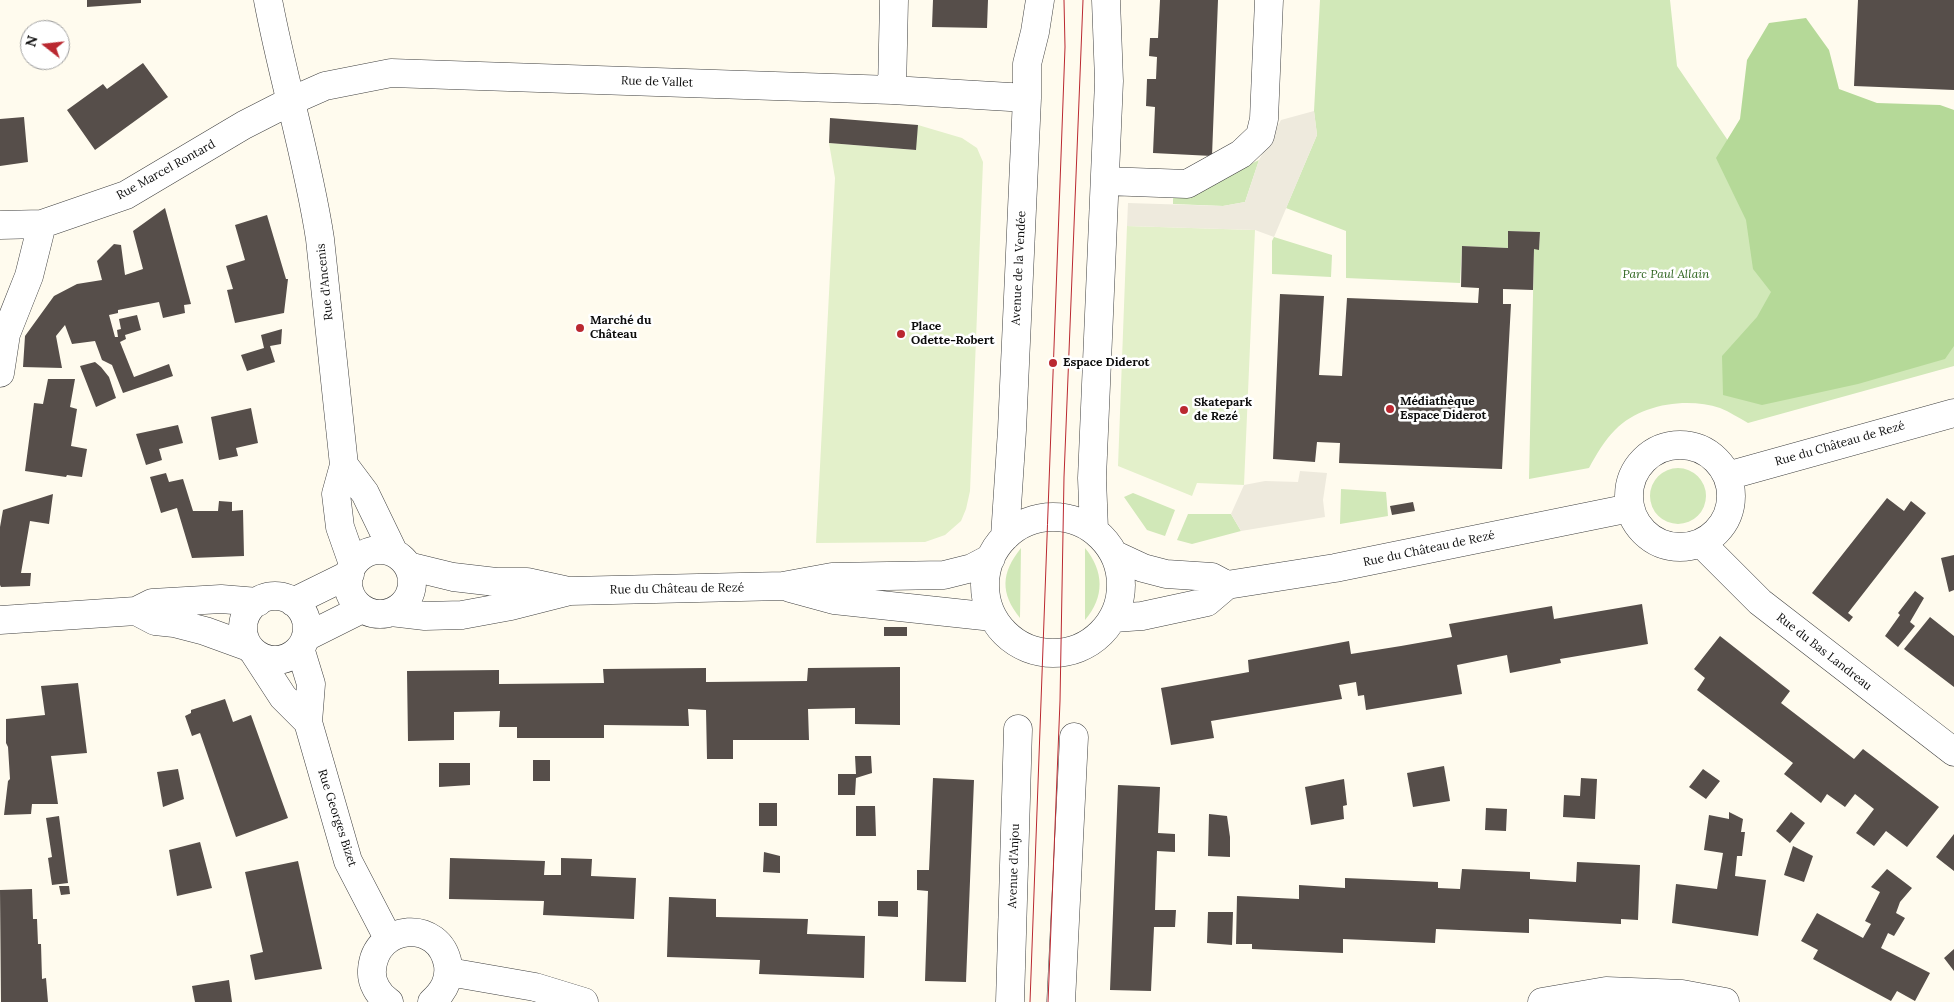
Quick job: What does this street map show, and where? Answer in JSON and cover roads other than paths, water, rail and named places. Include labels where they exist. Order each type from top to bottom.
[{"type":"street","name":"Rue d'Ancenis","points":[[268,0],[278,51],[315,203],[344,465],[336,494],[340,527],[352,569]]},
{"type":"street","points":[[892,90],[894,0]]},
{"type":"street","name":"Avenue de la Vendée","points":[[998,547],[1013,410],[1027,64],[1040,0]]},
{"type":"street","points":[[1094,530],[1091,497],[1109,81],[1106,0]]},
{"type":"street","points":[[1105,181],[1187,184],[1241,154],[1260,136],[1264,120],[1270,0]]},
{"type":"street","name":"Rue de Vallet","points":[[291,100],[325,86],[391,73],[892,90],[1027,98]]},
{"type":"street","name":"Rue Marcel Rontard","points":[[0,225],[42,224],[126,195],[244,125],[291,100]]},
{"type":"street","points":[[0,373],[6,334],[29,276],[42,224]]},
{"type":"street","name":"Rue du Château de Rezé","points":[[1726,476],[1954,413]]},
{"type":"street","points":[[1681,446],[1700,449],[1720,465],[1726,476],[1730,489],[1727,515],[1721,527],[1701,543],[1679,548],[1657,542],[1639,528],[1630,508],[1630,483],[1642,461],[1651,454],[1663,448],[1681,446]]},
{"type":"street","points":[[344,465],[365,493],[401,560],[412,576],[408,598],[401,606],[391,612],[376,614],[362,609],[355,602],[348,584],[352,569],[361,556],[372,551],[384,550],[401,560]]},
{"type":"street","name":"Rue du Château de Rezé","points":[[1115,555],[1143,568],[1166,574],[1212,577],[1227,585],[1379,560],[1630,508]]},
{"type":"street","points":[[1047,517],[1074,519],[1094,530],[1106,541],[1115,555],[1120,570],[1122,587],[1120,603],[1114,618],[1105,630],[1084,647],[1052,654],[1031,650],[1010,638],[993,617],[987,603],[985,588],[986,573],[998,547],[1017,527],[1032,520],[1047,517]]},
{"type":"street","name":"Rue du Bas Landreau","points":[[1701,543],[1760,602],[1954,752]]},
{"type":"street","name":"Rue du Château de Rezé","points":[[391,612],[425,616],[462,615],[511,606],[570,591],[783,586],[832,577],[891,577],[944,574],[972,568],[998,547]]},
{"type":"street","name":"Rue du Château de Rezé","points":[[401,560],[453,577],[496,582],[528,582],[570,591]]},
{"type":"street","points":[[293,602],[352,569]]},
{"type":"street","points":[[1114,618],[1142,616],[1208,602],[1227,585]]},
{"type":"street","name":"Rue du Château de Rezé","points":[[783,586],[834,600],[993,617]]},
{"type":"street","points":[[0,620],[136,610],[152,603],[221,599],[258,602],[276,596],[293,602],[305,618],[303,643]]},
{"type":"street","points":[[252,650],[245,638],[243,627],[248,613],[258,602]]},
{"type":"street","points":[[136,610],[155,620],[206,631],[252,650],[264,659],[284,659],[303,643],[362,609]]},
{"type":"street","name":"Rue Georges Bizet","points":[[303,643],[311,684],[308,722],[348,861],[388,938]]},
{"type":"street","name":"Rue Georges Bizet","points":[[252,650],[283,697],[308,722]]},
{"type":"street","name":"Avenue d'Anjou","points":[[1010,1002],[1018,729]]},
{"type":"street","points":[[1061,1002],[1074,737]]},
{"type":"street","points":[[389,1002],[376,988],[371,975],[372,961],[378,948],[388,938],[401,932],[415,932],[429,936],[440,945],[446,958],[448,972],[446,984],[432,1002]]},
{"type":"street","points":[[448,972],[535,987],[584,1002]]},
{"type":"street","points":[[1542,1002],[1606,991],[1682,994],[1725,1002]]},
{"type":"tram line","points":[[1030,1002],[1065,47],[1064,0]]},
{"type":"tram line","points":[[1048,1002],[1060,701],[1064,477],[1083,0]]},
{"type":"place","name":"Marché du Château","points":[[580,328]]},
{"type":"place","name":"Place Odette-Robert","points":[[901,334]]},
{"type":"place","name":"Espace Diderot","points":[[1053,363]]},
{"type":"place","name":"Médiathèque Espace Diderot","points":[[1390,409]]},
{"type":"place","name":"Skatepark de Rezé","points":[[1184,410]]},
{"type":"park label","name":"Parc Paul Allain","points":[[1666,275]]}]
